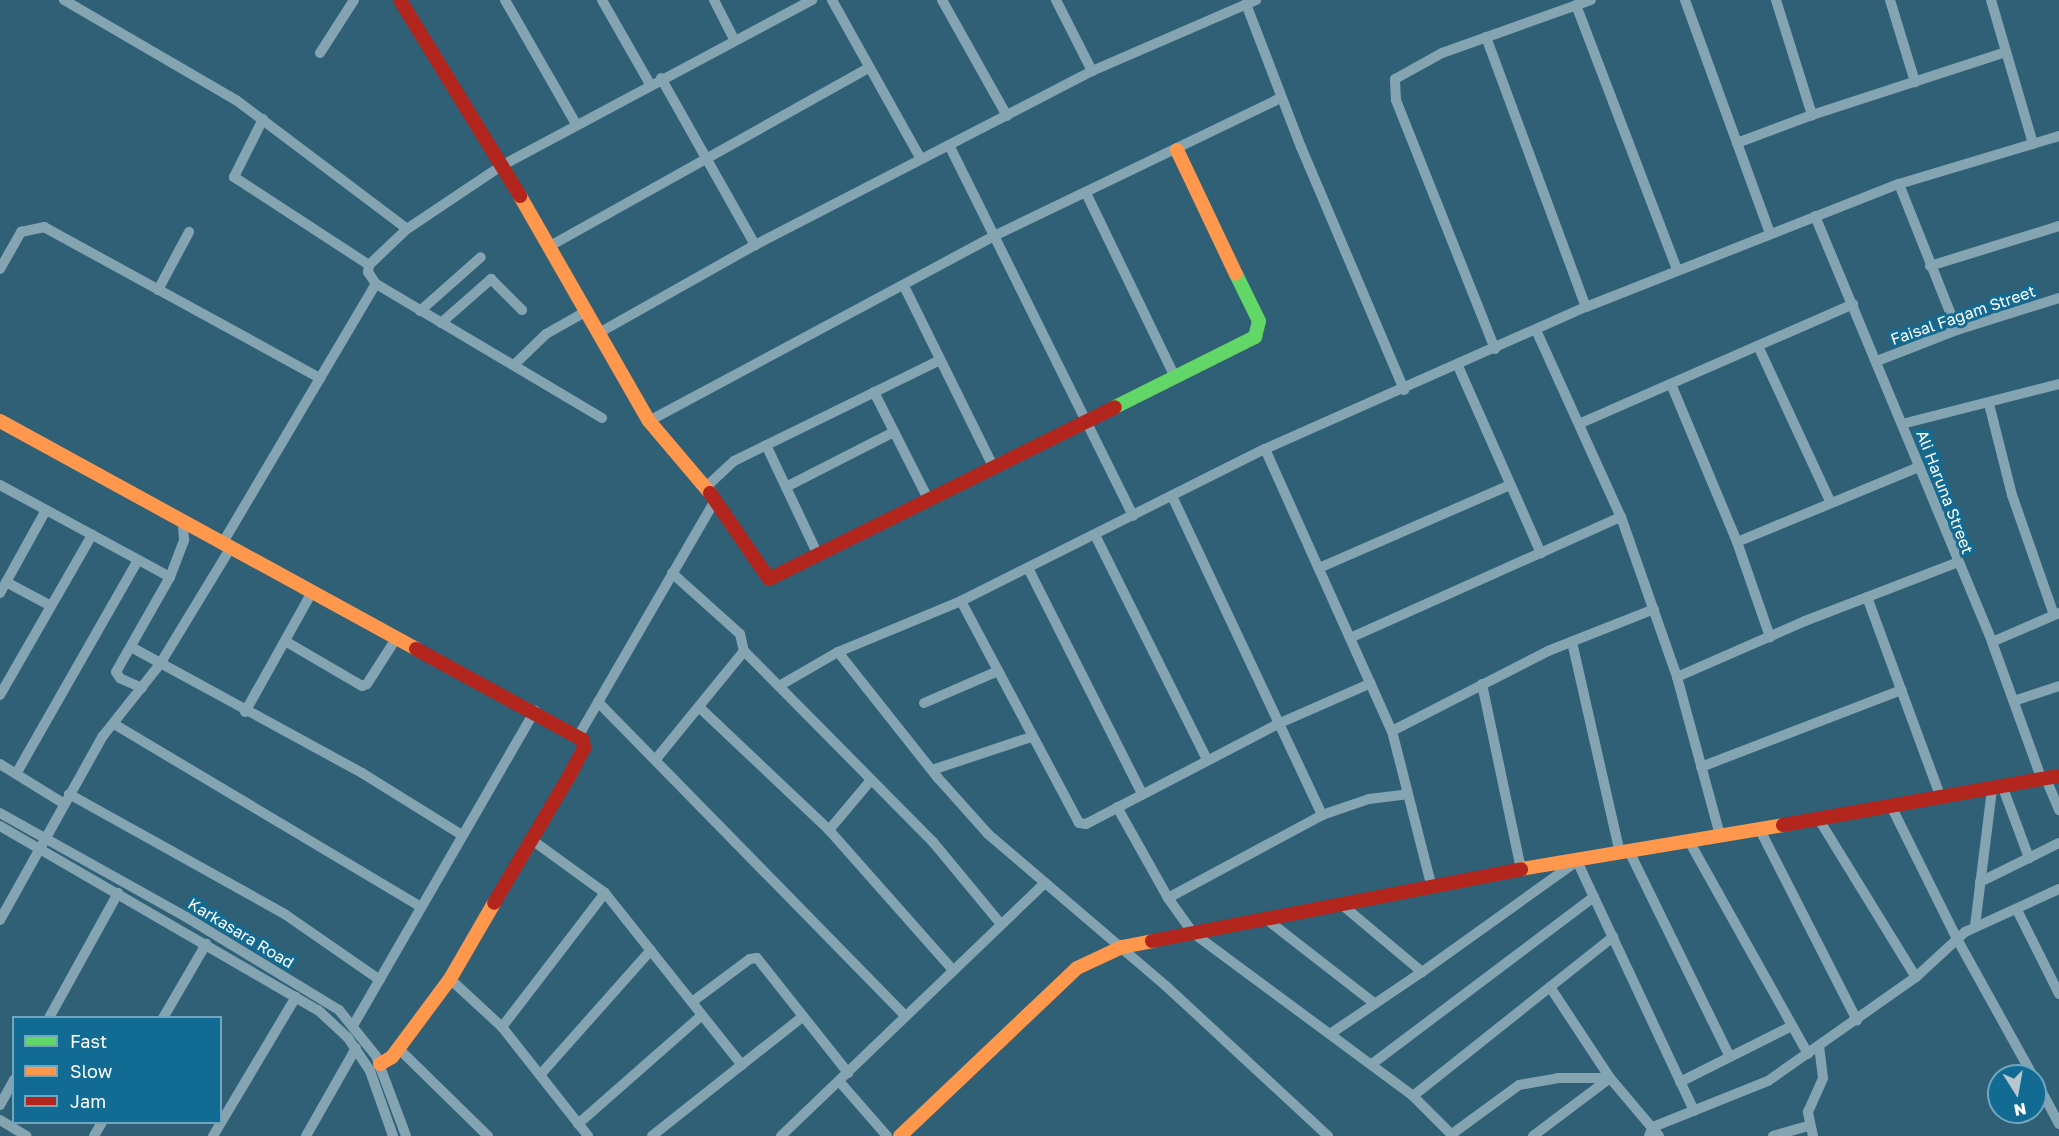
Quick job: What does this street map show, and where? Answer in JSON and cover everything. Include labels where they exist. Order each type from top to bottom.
[{"type":"street","points":[[64,0],[263,119],[407,229]]},
{"type":"street","points":[[320,53],[354,0]]},
{"type":"street","points":[[400,0],[550,246],[597,334],[649,421],[706,487],[769,579],[1085,420],[1247,344],[1255,337],[1259,321],[1177,150]]},
{"type":"street","points":[[505,0],[576,124]]},
{"type":"street","points":[[602,0],[650,84]]},
{"type":"street","points":[[714,0],[734,39]]},
{"type":"street","points":[[602,418],[515,364],[376,284],[368,272],[369,265],[407,229],[501,166],[734,39],[812,0]]},
{"type":"street","points":[[832,0],[921,159]]},
{"type":"street","points":[[942,0],[1007,117]]},
{"type":"street","points":[[1056,0],[1092,71]]},
{"type":"street","points":[[1495,349],[1396,100],[1394,85],[1397,76],[1408,69],[1486,37],[1591,0]]},
{"type":"street","points":[[1685,0],[1770,233]]},
{"type":"street","points":[[1776,0],[1812,115]]},
{"type":"street","points":[[1890,0],[1915,82]]},
{"type":"street","points":[[1991,0],[2033,144]]},
{"type":"street","points":[[597,334],[755,245],[1007,117],[1092,71],[1251,2],[1281,98],[1404,390]]},
{"type":"street","points":[[1576,5],[1677,270]]},
{"type":"street","points":[[1486,37],[1586,307]]},
{"type":"street","points":[[1737,143],[1812,115],[2006,52]]},
{"type":"street","points":[[550,246],[869,68]]},
{"type":"street","points":[[661,78],[755,245]]},
{"type":"street","points":[[649,421],[994,236],[1281,98]]},
{"type":"street","points":[[263,119],[234,177],[369,265]]},
{"type":"street","points":[[779,686],[838,652],[962,601],[1096,537],[1265,449],[1404,390],[1586,307],[1899,184],[2059,136]]},
{"type":"street","points":[[949,145],[1133,516]]},
{"type":"street","points":[[1899,184],[1957,330]]},
{"type":"street","points":[[1086,193],[1175,377]]},
{"type":"street","name":"Ali Haruna Street","points":[[1815,216],[1877,361],[1956,563],[2049,778],[2059,810]]},
{"type":"street","points":[[1930,266],[2059,226]]},
{"type":"street","points":[[0,269],[21,232],[44,227],[320,378]]},
{"type":"street","points":[[158,290],[189,232]]},
{"type":"street","points":[[420,310],[481,257]]},
{"type":"street","points":[[441,323],[491,279],[522,310]]},
{"type":"street","points":[[0,920],[103,735],[160,664],[320,378],[376,284]]},
{"type":"street","points":[[904,286],[993,466]]},
{"type":"street","name":"Faisal Fagam Street","points":[[1877,361],[1957,330],[2059,298]]},
{"type":"street","points":[[1581,423],[1853,304]]},
{"type":"street","points":[[515,364],[546,334],[585,312]]},
{"type":"street","points":[[1536,330],[1581,423],[1621,517],[1677,677],[1720,835]]},
{"type":"street","points":[[1758,346],[1831,503]]},
{"type":"street","points":[[706,487],[724,467],[940,360]]},
{"type":"street","points":[[1458,366],[1540,553]]},
{"type":"street","points":[[1671,384],[1737,542],[1770,637]]},
{"type":"street","points":[[1902,424],[2058,387]]},
{"type":"street","points":[[874,392],[928,499]]},
{"type":"street","points":[[1989,404],[2012,495],[2056,614],[1992,642]]},
{"type":"street","points":[[0,421],[183,524],[579,735],[584,748],[450,979],[399,1048],[380,1064]]},
{"type":"street","points":[[786,488],[894,432]]},
{"type":"street","points":[[766,446],[818,555]]},
{"type":"street","points":[[1265,449],[1392,730],[1432,888]]},
{"type":"street","points":[[1737,542],[1919,467]]},
{"type":"street","points":[[0,485],[170,577]]},
{"type":"street","points":[[1319,568],[1510,485]]},
{"type":"street","points":[[1172,496],[1322,815]]},
{"type":"street","points":[[579,735],[715,500]]},
{"type":"street","points":[[46,510],[2,588],[51,606]]},
{"type":"street","points":[[1350,638],[1621,517]]},
{"type":"street","points":[[142,688],[117,676],[170,577],[184,540],[183,524]]},
{"type":"street","points":[[0,695],[92,535]]},
{"type":"street","points":[[1096,537],[1207,760]]},
{"type":"street","points":[[16,774],[138,560]]},
{"type":"street","points":[[1677,677],[1867,597],[1956,563]]},
{"type":"street","points":[[1028,568],[1142,794]]},
{"type":"street","points":[[672,573],[740,634],[744,651],[933,842],[1000,923]]},
{"type":"street","points":[[245,712],[312,592]]},
{"type":"street","points":[[1867,597],[1941,798]]},
{"type":"street","points":[[962,601],[1078,823],[1086,824],[1280,723],[1371,683]]},
{"type":"street","points":[[1392,730],[1572,642],[1654,609]]},
{"type":"street","points":[[285,641],[362,686],[367,684],[397,637]]},
{"type":"street","points":[[1572,642],[1625,852],[1730,1057]]},
{"type":"street","points":[[131,647],[245,712],[362,773],[462,835]]},
{"type":"street","points":[[656,759],[744,651]]},
{"type":"street","points":[[838,652],[932,770],[988,834],[1122,947],[1328,1136]]},
{"type":"street","points":[[924,703],[998,671]]},
{"type":"street","points":[[1482,684],[1521,870]]},
{"type":"street","points":[[2014,701],[2059,686]]},
{"type":"street","points":[[1701,767],[1902,690]]},
{"type":"street","points":[[598,702],[905,1015]]},
{"type":"street","points":[[699,708],[829,830],[952,969]]},
{"type":"street","points":[[354,1024],[535,711]]},
{"type":"street","points":[[114,724],[421,907]]},
{"type":"street","points":[[932,770],[1031,736]]},
{"type":"street","points":[[0,765],[286,915],[380,980]]},
{"type":"street","points":[[900,1136],[1077,968],[1122,947],[1521,870],[1998,789],[2049,778]]},
{"type":"street","points":[[829,830],[871,780]]},
{"type":"street","points":[[1998,789],[2030,858]]},
{"type":"street","points":[[1975,926],[1980,882],[1998,789]]},
{"type":"street","points":[[1168,898],[1322,815],[1369,799],[1407,794]]},
{"type":"street","points":[[1891,806],[1957,939],[2027,1064]]},
{"type":"street","points":[[1117,807],[1168,898],[1193,933],[1372,1064],[1413,1096],[1453,1135],[1519,1085],[1558,1078],[1610,1078]]},
{"type":"street","name":"Karkasara Road","points":[[0,813],[312,993],[354,1024],[380,1064],[406,1136]]},
{"type":"street","points":[[1818,818],[1916,977]]},
{"type":"street","name":"Karkasara Road","points":[[0,826],[296,997],[334,1023],[356,1048],[379,1092],[393,1136]]},
{"type":"street","points":[[1759,828],[1857,1020]]},
{"type":"street","points":[[532,840],[605,893],[742,1065]]},
{"type":"street","points":[[1689,841],[1808,1054]]},
{"type":"street","points":[[1980,882],[2059,843]]},
{"type":"street","points":[[1577,861],[1694,1111]]},
{"type":"street","points":[[1330,1034],[1422,972],[1577,861]]},
{"type":"street","points":[[781,1136],[1000,923],[1045,883]]},
{"type":"street","points":[[1550,987],[1610,1078],[1654,1133],[1694,1111],[1768,1081],[1916,977],[1957,939],[1975,926],[2017,910],[2059,889]]},
{"type":"street","points":[[502,1027],[605,893]]},
{"type":"street","points":[[50,1016],[118,894]]},
{"type":"street","points":[[1372,1064],[1594,897]]},
{"type":"street","points":[[1341,904],[1422,972]]},
{"type":"street","points":[[2017,910],[2059,994]]},
{"type":"street","points":[[1266,919],[1375,1004]]},
{"type":"street","points":[[1413,1096],[1613,937]]},
{"type":"street","points":[[164,1016],[206,944]]},
{"type":"street","points":[[540,1075],[651,950]]},
{"type":"street","points":[[692,1002],[754,957],[801,1018],[848,1073]]},
{"type":"street","points":[[450,979],[502,1027],[588,1136]]},
{"type":"street","points":[[222,1121],[296,997]]},
{"type":"street","points":[[578,1124],[702,1015]]},
{"type":"street","points":[[652,1136],[801,1018]]},
{"type":"street","points":[[1680,1082],[1792,1026]]},
{"type":"street","points":[[1773,1136],[1810,1131],[1810,1101],[1824,1070],[1819,1046]]},
{"type":"street","points":[[306,1136],[356,1048]]},
{"type":"street","points":[[399,1048],[488,1136]]},
{"type":"street","points":[[1533,1136],[1610,1078]]},
{"type":"street","points":[[838,1082],[887,1136]]},
{"type":"street","points":[[0,1105],[12,1084]]},
{"type":"street","points":[[2047,1101],[2059,1124]]},
{"type":"street","points":[[0,1120],[27,1136]]},
{"type":"traffic: fast","points":[[1115,407],[1255,337],[1259,321],[1236,274]]},
{"type":"traffic: slow","points":[[1177,150],[1236,274]]},
{"type":"traffic: slow","points":[[520,196],[649,421],[710,493]]},
{"type":"traffic: slow","points":[[0,421],[416,649]]},
{"type":"traffic: slow","points":[[1521,869],[1783,825]]},
{"type":"traffic: slow","points":[[380,1064],[392,1057],[450,979],[494,903]]},
{"type":"traffic: slow","points":[[900,1136],[1077,968],[1122,947],[1152,941]]},
{"type":"traffic: jam","points":[[400,0],[520,196]]},
{"type":"traffic: jam","points":[[710,493],[769,579],[1115,407]]},
{"type":"traffic: jam","points":[[416,649],[583,740],[584,748],[568,778],[494,903]]},
{"type":"traffic: jam","points":[[1783,825],[2059,776]]},
{"type":"traffic: jam","points":[[1152,941],[1521,869]]}]
